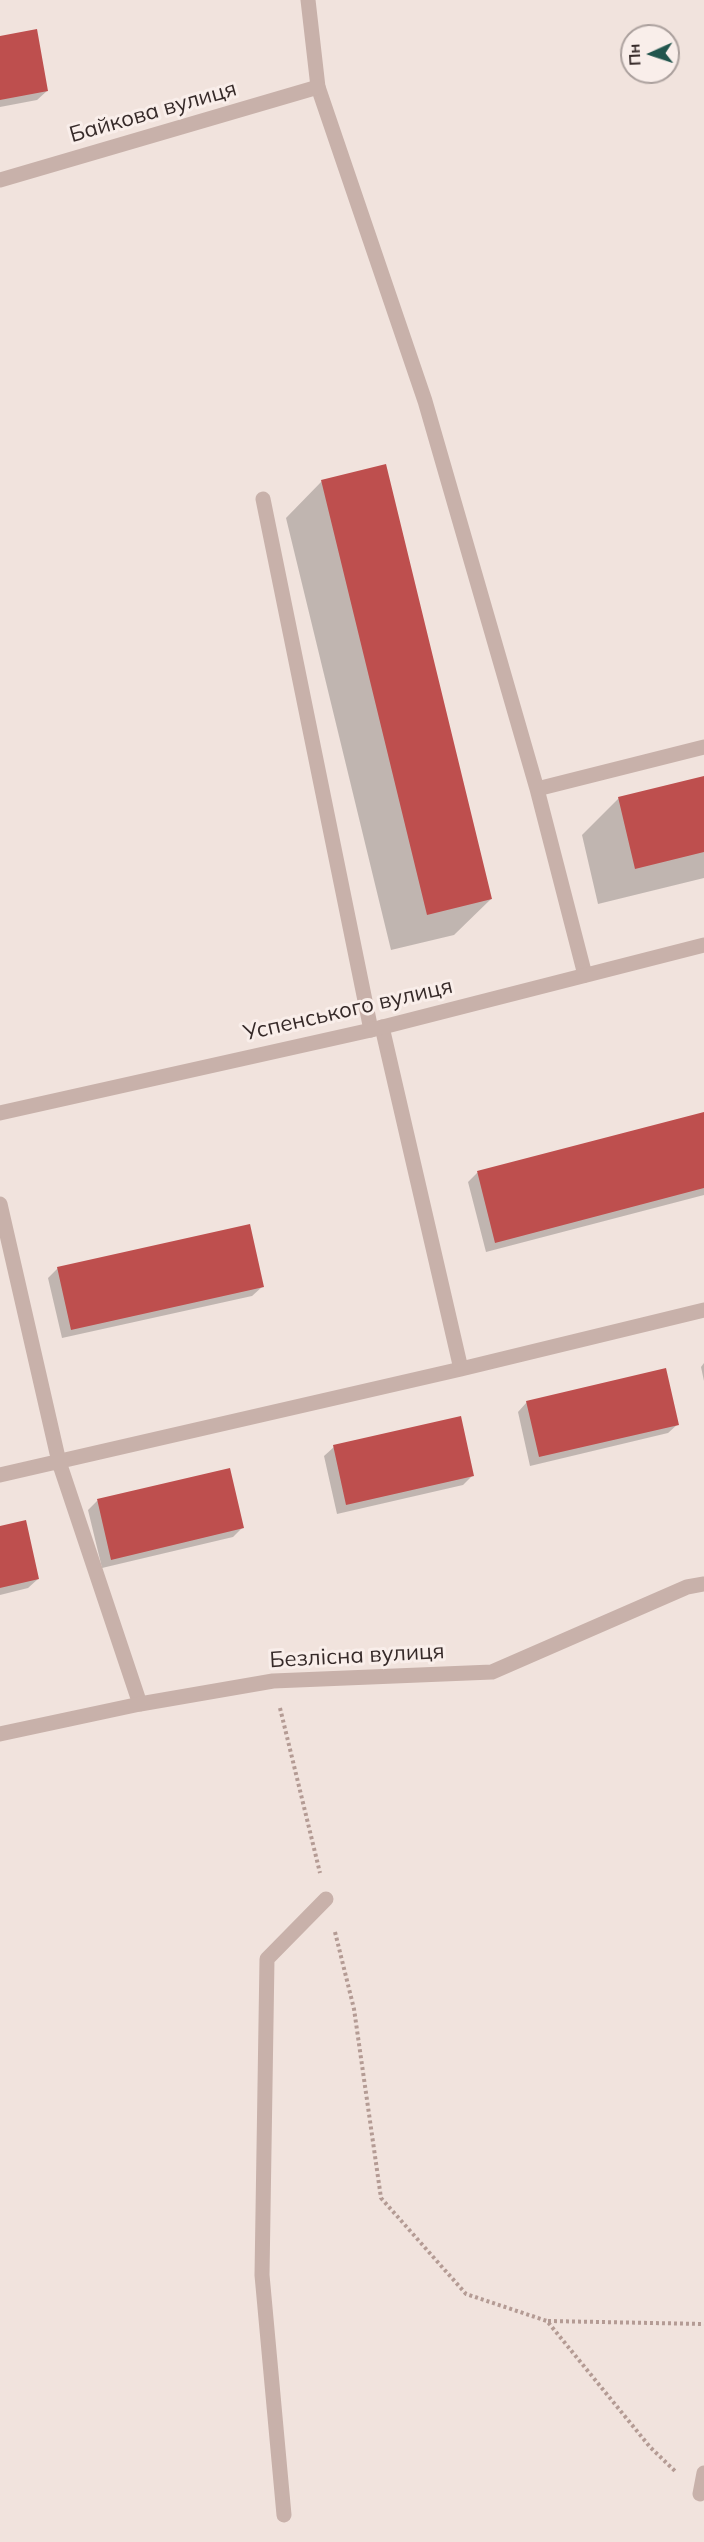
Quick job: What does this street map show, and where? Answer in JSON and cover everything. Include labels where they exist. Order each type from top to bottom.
[{"type":"street","points":[[308,0],[318,87],[425,401],[537,789],[585,975]]},
{"type":"street","name":"Байкова вулиця","points":[[0,180],[318,87]]},
{"type":"street","points":[[263,499],[376,1028],[461,1370]]},
{"type":"street","points":[[537,789],[704,747]]},
{"type":"street","name":"Успенського вулиця","points":[[0,1113],[376,1028],[704,945]]},
{"type":"street","points":[[0,1204],[59,1462],[140,1704]]},
{"type":"street","points":[[0,1475],[461,1370],[704,1310]]},
{"type":"street","name":"Безлісна вулиця","points":[[0,1734],[140,1704],[273,1681],[492,1672],[687,1587],[704,1584]]},
{"type":"street","points":[[284,2515],[262,2275],[267,1959],[326,1899]]},
{"type":"street","points":[[700,2494],[704,2473]]},
{"type":"path","points":[[273,1681],[354,2009],[381,2198],[466,2294],[547,2321],[704,2324]]},
{"type":"path","points":[[547,2321],[650,2447],[700,2494]]},
{"type":"building","points":[[37,29],[48,91],[0,100],[0,36]]},
{"type":"building","points":[[386,464],[492,899],[427,915],[321,480]]},
{"type":"building","points":[[704,776],[704,852],[635,869],[618,797]]},
{"type":"building","points":[[704,1112],[704,1188],[495,1243],[477,1171]]},
{"type":"building","points":[[250,1224],[264,1287],[71,1330],[57,1267]]},
{"type":"building","points":[[666,1368],[679,1425],[539,1457],[526,1401]]},
{"type":"building","points":[[461,1416],[474,1476],[346,1505],[333,1445]]},
{"type":"building","points":[[230,1468],[244,1528],[111,1560],[97,1499]]},
{"type":"building","points":[[26,1520],[39,1579],[0,1588],[0,1526]]}]
